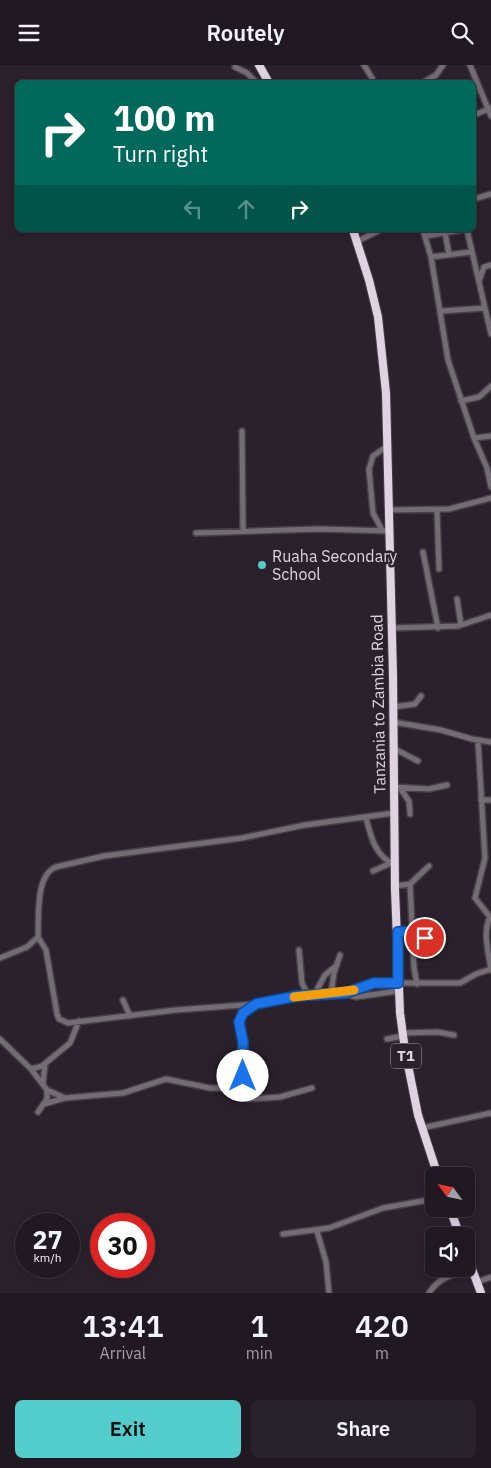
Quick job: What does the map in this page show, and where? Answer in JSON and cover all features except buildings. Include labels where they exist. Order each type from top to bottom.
[{"type":"highway","points":[[259,65],[268,80]]},
{"type":"highway","name":"Tanzania to Zambia Road","points":[[354,232],[378,317],[385,384],[388,509],[386,530],[391,628],[393,748],[397,788],[394,813],[393,864],[398,932],[398,987],[403,1034],[422,1128],[435,1167]]},
{"type":"highway","points":[[475,1276],[481,1293]]},
{"type":"street","points":[[364,65],[373,80]]},
{"type":"street","points":[[427,80],[436,75],[443,65]]},
{"type":"street","points":[[470,65],[490,108],[491,116]]},
{"type":"street","points":[[235,67],[247,73],[254,80]]},
{"type":"street","points":[[476,114],[490,108]]},
{"type":"street","points":[[476,198],[491,194]]},
{"type":"street","points":[[358,241],[376,232]]},
{"type":"street","points":[[423,232],[431,257],[442,311],[448,360],[474,438],[490,471],[491,487]]},
{"type":"street","points":[[426,237],[451,232]]},
{"type":"street","points":[[467,232],[491,334]]},
{"type":"street","points":[[446,233],[449,254]]},
{"type":"street","points":[[431,257],[471,252]]},
{"type":"street","points":[[479,282],[484,267],[491,265]]},
{"type":"street","points":[[442,311],[485,308]]},
{"type":"street","points":[[461,401],[479,397],[491,386]]},
{"type":"street","points":[[242,431],[243,531]]},
{"type":"street","points":[[474,438],[491,436]]},
{"type":"street","points":[[386,447],[373,456],[369,469],[373,513],[386,530]]},
{"type":"street","points":[[388,509],[436,510],[464,506],[491,498]]},
{"type":"street","points":[[436,510],[439,569]]},
{"type":"street","points":[[196,533],[386,530]]},
{"type":"street","points":[[423,552],[438,628]]},
{"type":"street","points":[[457,599],[461,625]]},
{"type":"street","points":[[391,628],[438,628],[461,625],[491,615]]},
{"type":"street","points":[[393,707],[415,704],[421,696]]},
{"type":"street","points":[[393,722],[441,730],[478,741],[491,742]]},
{"type":"street","points":[[341,993],[356,997],[417,984],[460,983],[476,974],[491,970],[486,935],[486,927],[490,917],[475,898],[485,863],[478,741]]},
{"type":"street","points":[[393,748],[418,761]]},
{"type":"street","points":[[397,788],[437,788],[447,785]]},
{"type":"street","points":[[397,788],[409,801],[410,813]]},
{"type":"street","points":[[481,800],[491,800]]},
{"type":"street","points":[[394,813],[366,819],[305,825],[242,838],[162,847],[62,864],[50,869],[44,880],[39,903],[38,937],[46,951],[59,1019],[66,1023],[176,1010],[256,1004],[311,995],[341,993],[374,983],[398,987]]},
{"type":"street","points":[[366,819],[377,850],[393,864]]},
{"type":"street","points":[[373,871],[380,866],[393,864]]},
{"type":"street","points":[[395,886],[410,884],[429,866]]},
{"type":"street","points":[[410,884],[417,984]]},
{"type":"street","points":[[398,932],[412,931],[419,933],[428,944]]},
{"type":"street","points":[[0,958],[27,947],[38,937]]},
{"type":"street","points":[[299,950],[302,983],[311,995]]},
{"type":"street","points":[[331,994],[340,955]]},
{"type":"street","points":[[311,995],[325,975],[336,966]]},
{"type":"street","points":[[123,1000],[130,1016]]},
{"type":"street","points":[[256,1004],[243,1013],[239,1022],[243,1042],[244,1095],[249,1099],[284,1097],[312,1088]]},
{"type":"street","points":[[31,1069],[46,1063],[70,1043],[79,1021]]},
{"type":"street","points":[[387,1039],[403,1034],[437,1032],[454,1035]]},
{"type":"street","points":[[0,1039],[31,1069],[47,1090],[47,1099],[38,1112]]},
{"type":"street","points":[[43,1083],[46,1063]]},
{"type":"street","points":[[44,1105],[65,1098],[123,1093],[166,1079],[210,1088],[243,1088]]},
{"type":"street","points":[[47,1090],[65,1098]]},
{"type":"street","points":[[422,1128],[491,1113]]},
{"type":"street","points":[[284,1234],[317,1231],[383,1208],[425,1201]]},
{"type":"street","points":[[317,1231],[326,1262],[329,1293]]},
{"type":"street","points":[[429,1293],[448,1277]]},
{"type":"street","points":[[477,1281],[491,1277]]},
{"type":"slow traffic","points":[[294,997],[346,993],[354,990]]},
{"type":"place","name":"Ruaha Secondary School","points":[[262,565]]},
{"type":"route","points":[[243,1076],[244,1053],[239,1022],[243,1013],[248,1009],[256,1004],[297,996],[346,993],[374,983],[398,983],[398,932],[417,931],[425,938]]}]
